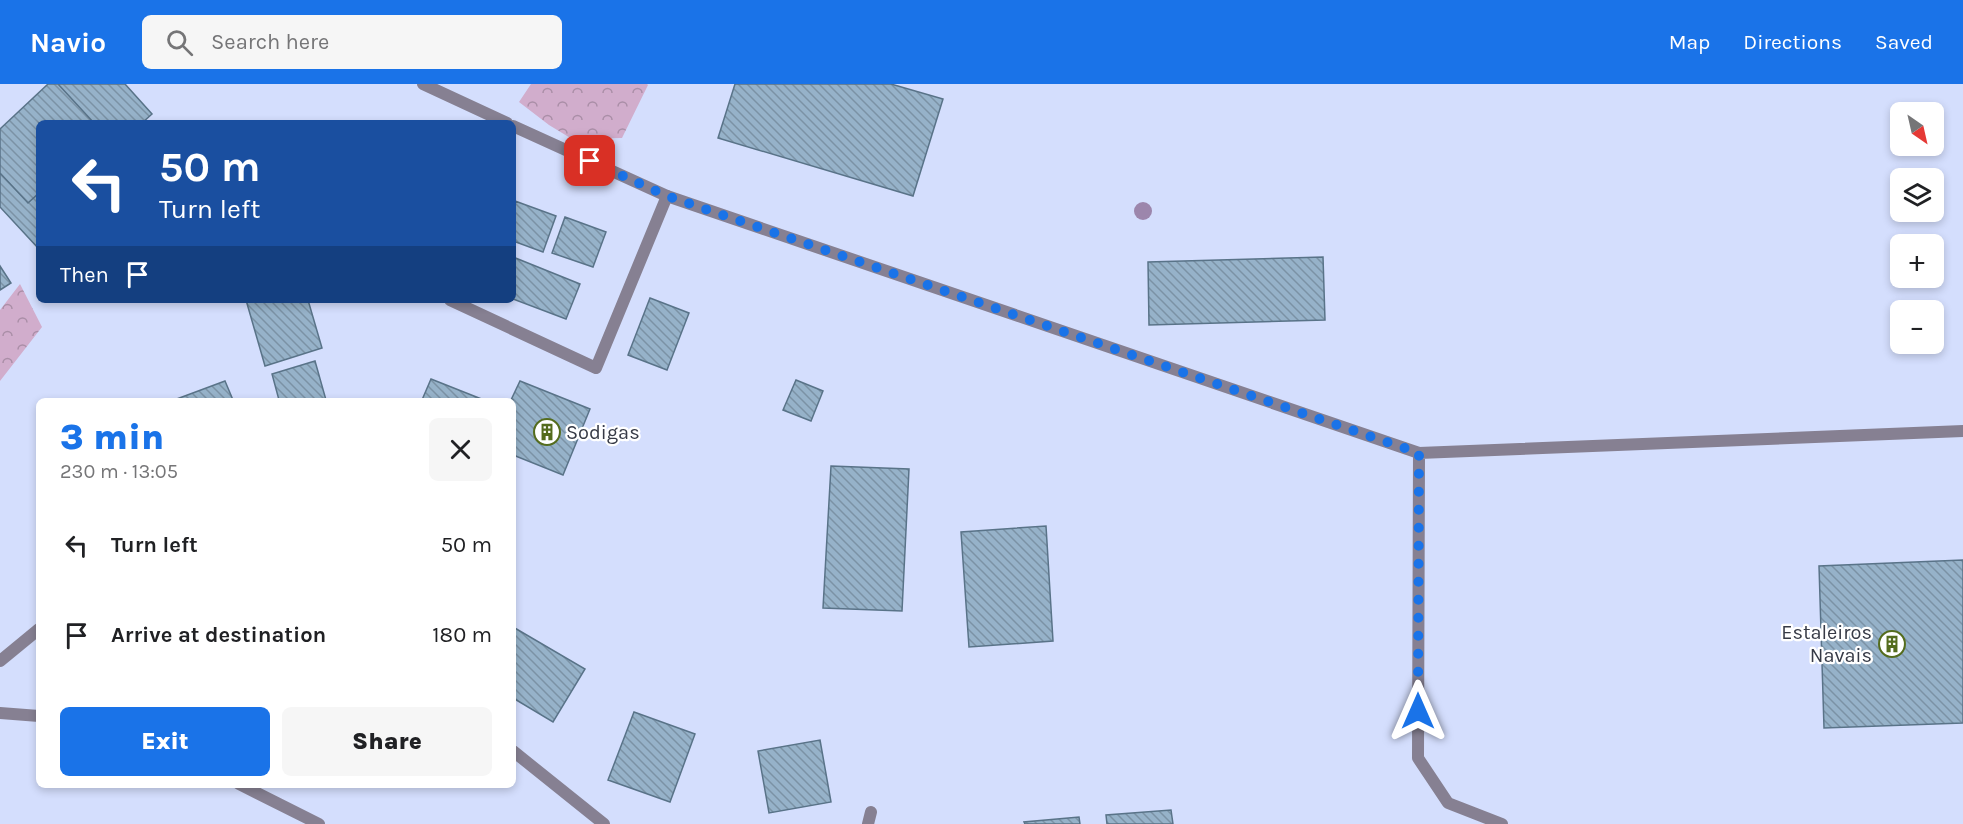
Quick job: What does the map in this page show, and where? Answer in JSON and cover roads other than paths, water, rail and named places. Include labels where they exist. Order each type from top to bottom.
[{"type":"street","points":[[423,84],[497,120]]},
{"type":"street","points":[[516,127],[667,196],[1419,453],[1963,431]]},
{"type":"street","points":[[456,303],[596,368],[667,196]]},
{"type":"street","points":[[1419,453],[1418,758],[1448,803],[1502,824]]},
{"type":"street","points":[[0,661],[36,631]]},
{"type":"street","points":[[0,713],[36,716]]},
{"type":"street","points":[[516,754],[604,824]]},
{"type":"street","points":[[247,788],[319,824]]},
{"type":"place","name":"Sodigas","points":[[547,432]]},
{"type":"place","name":"Estaleiros Navais","points":[[1892,644]]}]
